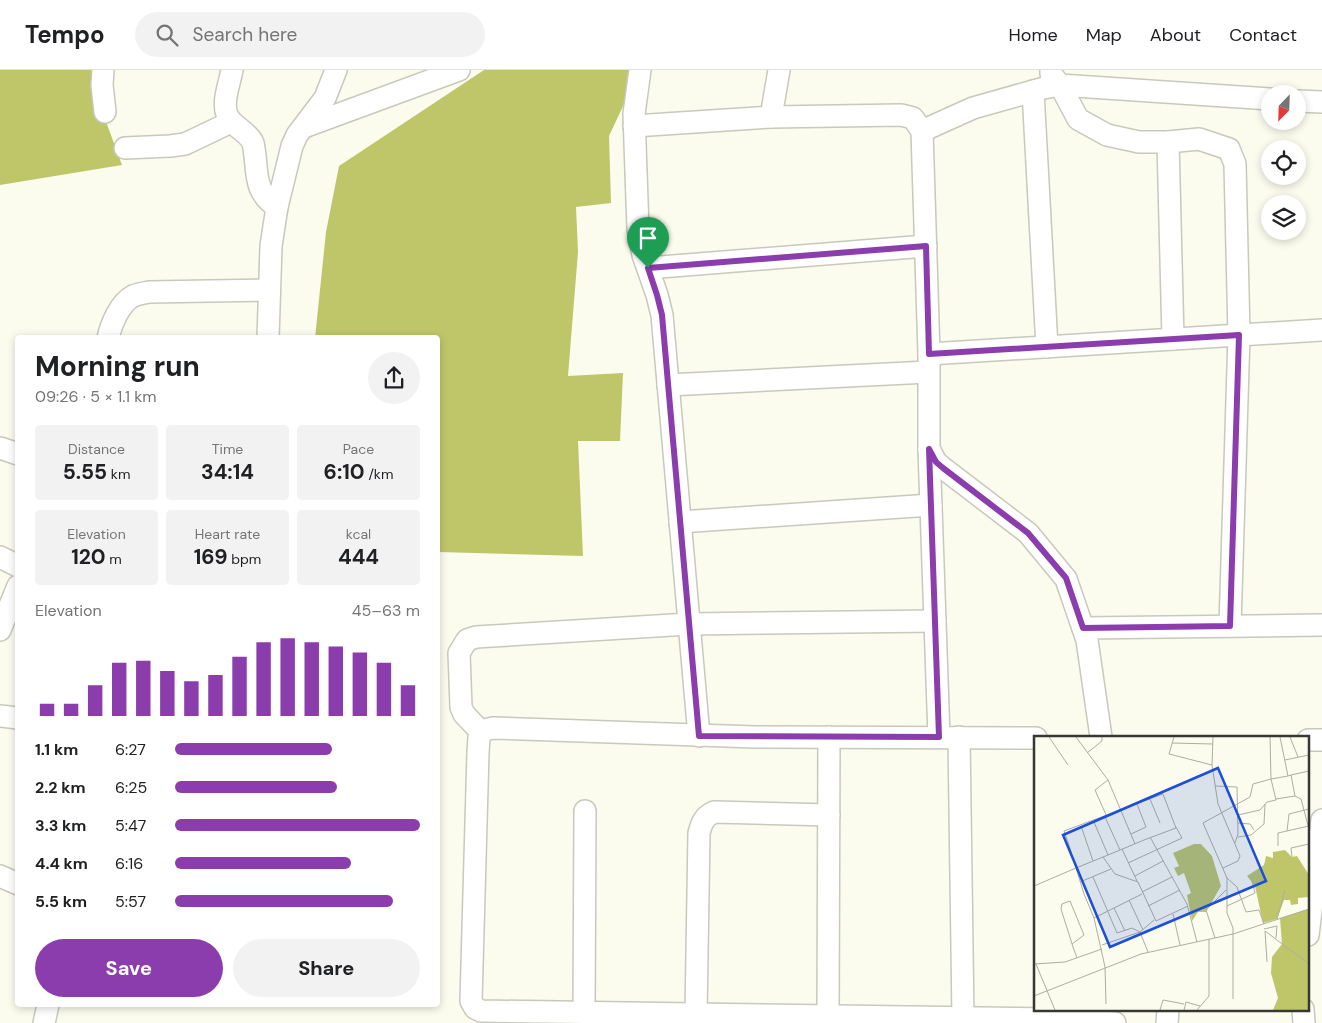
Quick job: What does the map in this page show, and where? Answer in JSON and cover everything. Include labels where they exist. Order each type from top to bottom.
[{"type":"street","points":[[103,70],[102,84],[105,112]]},
{"type":"street","points":[[232,70],[225,111],[231,122],[254,142],[257,181],[270,203],[277,207]]},
{"type":"street","points":[[268,335],[271,246],[277,207],[292,146],[302,128],[325,98],[336,70]]},
{"type":"street","points":[[302,128],[459,70]]},
{"type":"street","points":[[640,70],[634,126],[638,230],[643,255],[662,315],[699,736]]},
{"type":"street","points":[[771,117],[779,70]]},
{"type":"street","points":[[922,131],[973,108],[1033,91],[1055,78],[1261,98]]},
{"type":"street","points":[[1055,78],[1078,119],[1108,135],[1139,142],[1199,139],[1229,150],[1235,164],[1239,335],[1230,626]]},
{"type":"street","points":[[1033,91],[1047,347]]},
{"type":"street","points":[[1306,101],[1322,102]]},
{"type":"street","points":[[634,126],[771,117],[902,115],[913,118],[922,131],[935,621],[949,737],[955,1020]]},
{"type":"street","points":[[125,148],[178,145],[231,122]]},
{"type":"street","points":[[1168,142],[1174,339]]},
{"type":"street","points":[[648,268],[926,246]]},
{"type":"street","points":[[109,335],[115,319],[125,303],[132,297],[141,294],[149,292],[269,290]]},
{"type":"street","points":[[668,385],[929,363],[1047,347],[1322,330]]},
{"type":"street","points":[[0,448],[15,453]]},
{"type":"street","points":[[929,449],[936,462],[943,468],[1028,533],[1066,578],[1087,640],[1101,736]]},
{"type":"street","points":[[680,522],[931,505]]},
{"type":"street","points":[[0,557],[15,564]]},
{"type":"street","points":[[1,628],[15,593]]},
{"type":"street","points":[[481,732],[464,714],[461,707],[458,653],[467,640],[476,637],[689,624],[935,621]]},
{"type":"street","points":[[1083,628],[1322,625]]},
{"type":"street","points":[[0,716],[15,718]]},
{"type":"street","points":[[1034,738],[699,736],[493,728],[484,730],[479,737],[478,752],[471,1002],[475,1008],[481,1011],[696,1014],[828,1020],[955,1020],[1056,1014],[1115,1023]]},
{"type":"street","points":[[828,737],[828,1020]]},
{"type":"street","points":[[584,1013],[585,811]]},
{"type":"street","points":[[696,1014],[699,833],[702,821],[707,815],[714,812],[829,815]]},
{"type":"street","points":[[1310,919],[1322,820]]},
{"type":"street","points":[[0,876],[15,883]]},
{"type":"street","points":[[44,1023],[48,1007]]},
{"type":"street","points":[[1167,1023],[1168,1010]]},
{"type":"street","points":[[1303,1010],[1304,1023]]},
{"type":"green space","points":[[0,70],[99,70],[98,100],[122,165],[0,185]]},
{"type":"green space","points":[[484,70],[640,70],[609,136],[611,203],[576,207],[578,252],[568,376],[623,373],[620,441],[578,441],[583,556],[440,552],[440,335],[315,335],[326,232],[339,166]]},
{"type":"route","points":[[926,246],[929,354],[1239,335],[1230,626],[1083,628],[1066,578],[1028,533],[943,468],[936,462],[929,449],[939,737],[699,736],[662,315],[648,268],[926,246]]}]
